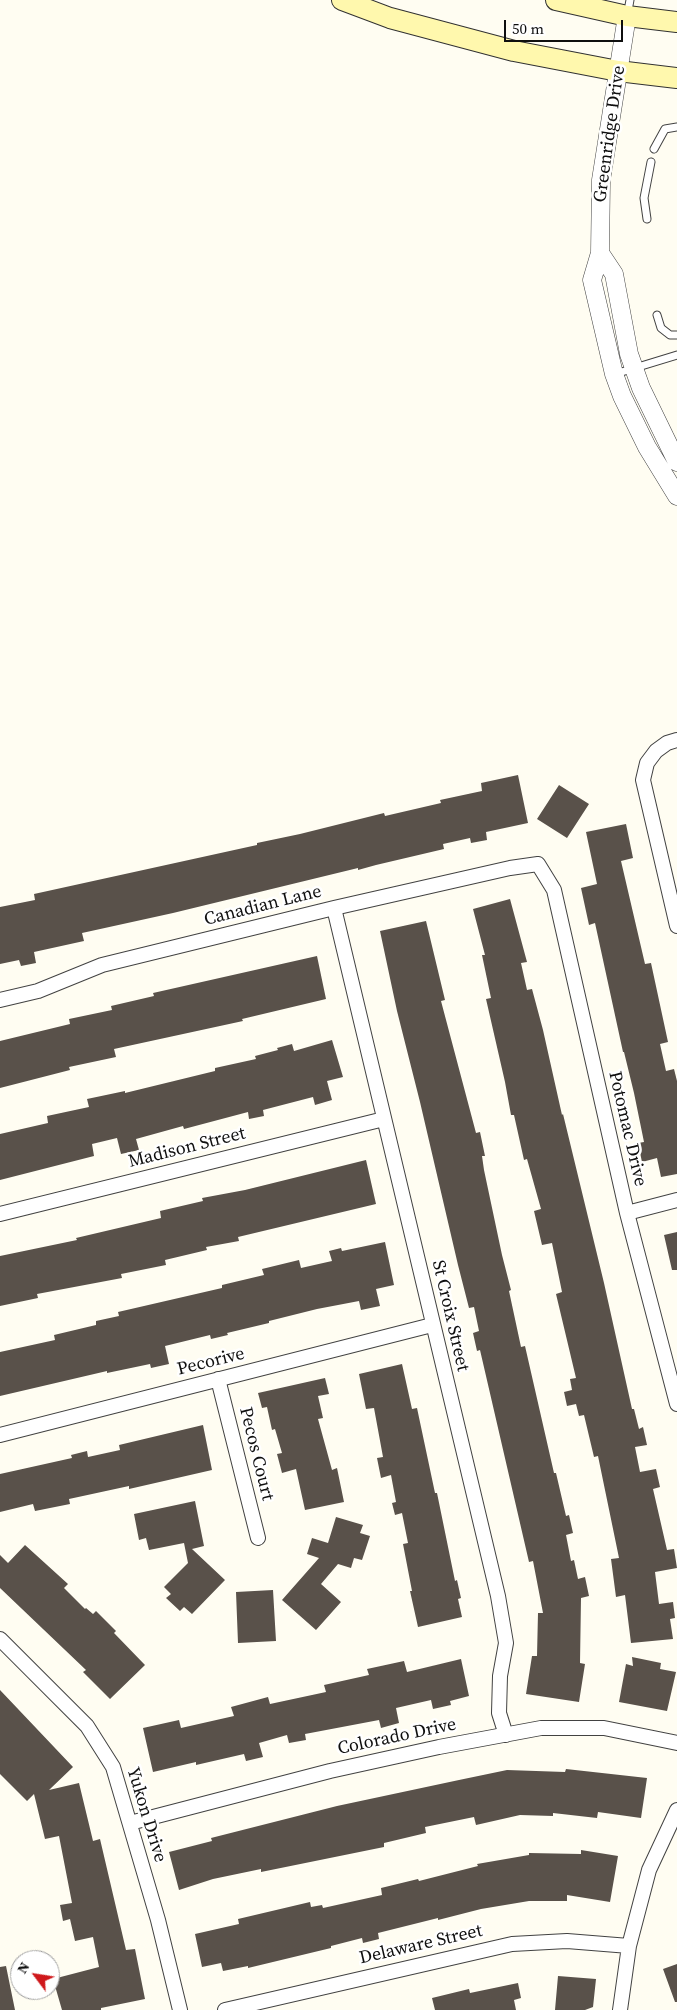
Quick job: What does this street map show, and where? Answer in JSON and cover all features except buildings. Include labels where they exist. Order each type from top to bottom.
[{"type":"main road","points":[[342,0],[390,18],[514,51],[618,70],[677,78]]},
{"type":"main road","points":[[556,0],[628,8],[677,22]]},
{"type":"street","name":"Greenridge Drive","points":[[628,8],[601,180],[600,253],[592,280],[614,374],[622,396],[647,447],[677,496]]},
{"type":"street","points":[[600,253],[614,274],[629,354],[650,411],[677,462]]},
{"type":"street","points":[[677,740],[667,743],[656,751],[648,763],[643,780],[677,926]]},
{"type":"street","name":"Canadian Lane","points":[[0,1000],[38,991],[102,965],[334,908],[510,868],[538,864]]},
{"type":"street","name":"Potomac Drive","points":[[538,864],[554,890],[627,1213],[677,1404]]},
{"type":"street","name":"St Croix Street","points":[[334,908],[500,1605],[506,1643],[500,1676],[499,1713],[506,1735]]},
{"type":"street","name":"Madison Street","points":[[0,1214],[384,1119]]},
{"type":"street","points":[[627,1213],[677,1200]]},
{"type":"street","name":"Pecorive","points":[[0,1435],[432,1325]]},
{"type":"street","name":"Pecos Court","points":[[218,1379],[258,1538]]},
{"type":"street","name":"Yukon Drive","points":[[0,1639],[87,1726],[113,1767],[158,1920],[180,2010]]},
{"type":"street","name":"Colorado Drive","points":[[130,1823],[330,1771],[541,1728],[604,1728],[677,1743]]},
{"type":"street","points":[[620,2010],[629,1946],[649,1870],[677,1810]]},
{"type":"street","name":"Delaware Street","points":[[225,2010],[512,1944],[567,1941],[629,1946]]},
{"type":"lane","points":[[654,149],[665,129],[677,127]]},
{"type":"lane","points":[[647,219],[644,198],[651,162]]},
{"type":"lane","points":[[657,314],[661,328],[670,335],[677,336]]},
{"type":"lane","points":[[614,374],[677,355]]}]
